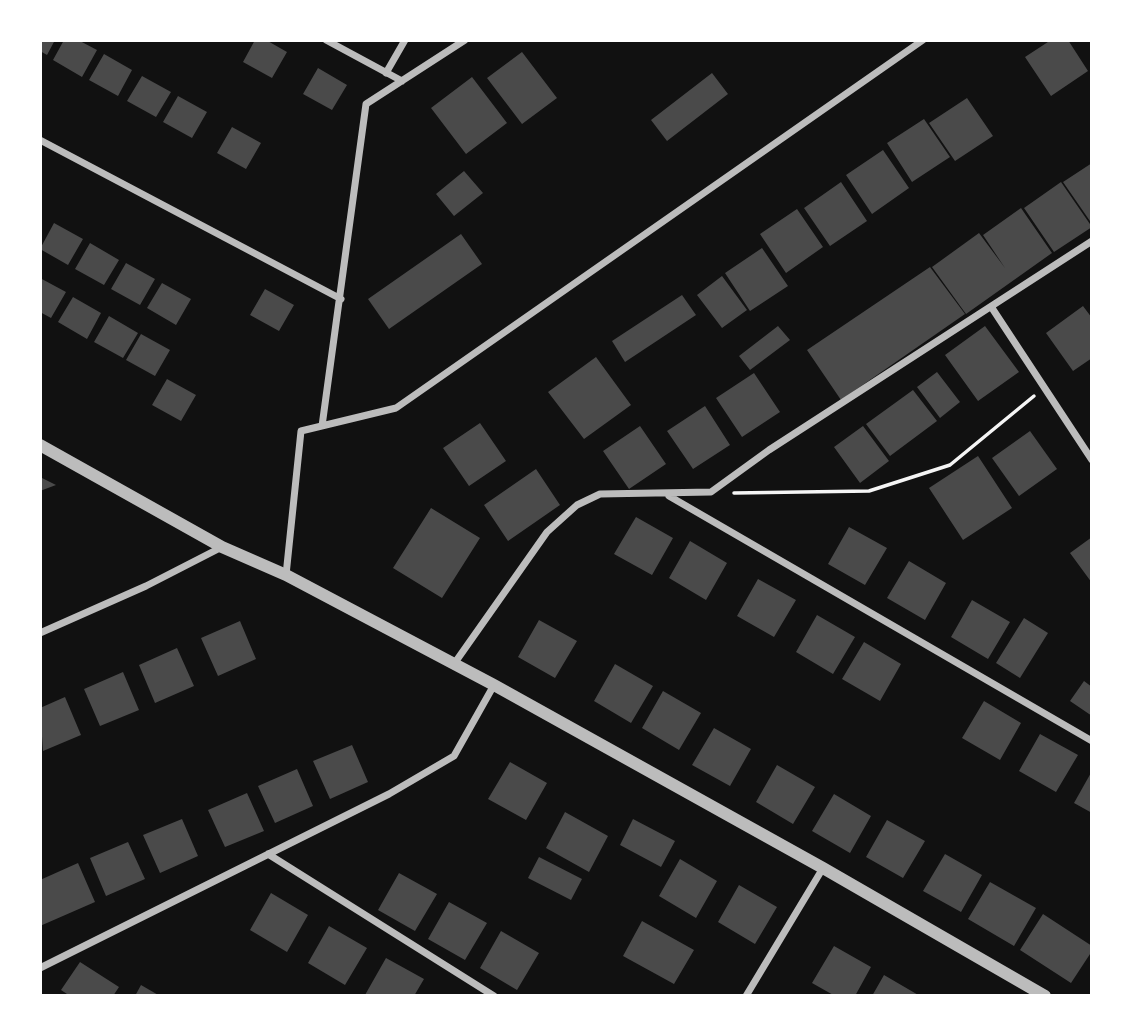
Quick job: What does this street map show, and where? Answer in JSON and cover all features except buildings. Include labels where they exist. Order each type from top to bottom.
[{"type":"street","points":[[326,40],[402,81]]},
{"type":"street","points":[[386,73],[405,40]]},
{"type":"street","points":[[322,426],[366,104],[465,40]]},
{"type":"street","points":[[286,575],[301,431],[396,408],[923,40]]},
{"type":"street","points":[[40,140],[341,299]]},
{"type":"street","points":[[454,664],[547,532],[577,505],[600,494],[668,495],[711,492],[769,450],[1092,241]]},
{"type":"street","points":[[992,308],[1092,460]]},
{"type":"street","points":[[40,444],[222,547],[286,575],[494,685],[823,868],[1045,996]]},
{"type":"street","points":[[668,495],[1092,741]]},
{"type":"street","points":[[40,633],[146,586],[222,547]]},
{"type":"street","points":[[40,968],[389,794],[454,756],[494,685]]},
{"type":"street","points":[[268,854],[494,996]]},
{"type":"street","points":[[746,996],[823,868]]},
{"type":"path","points":[[711,492],[869,491],[950,465],[1043,388]]}]
